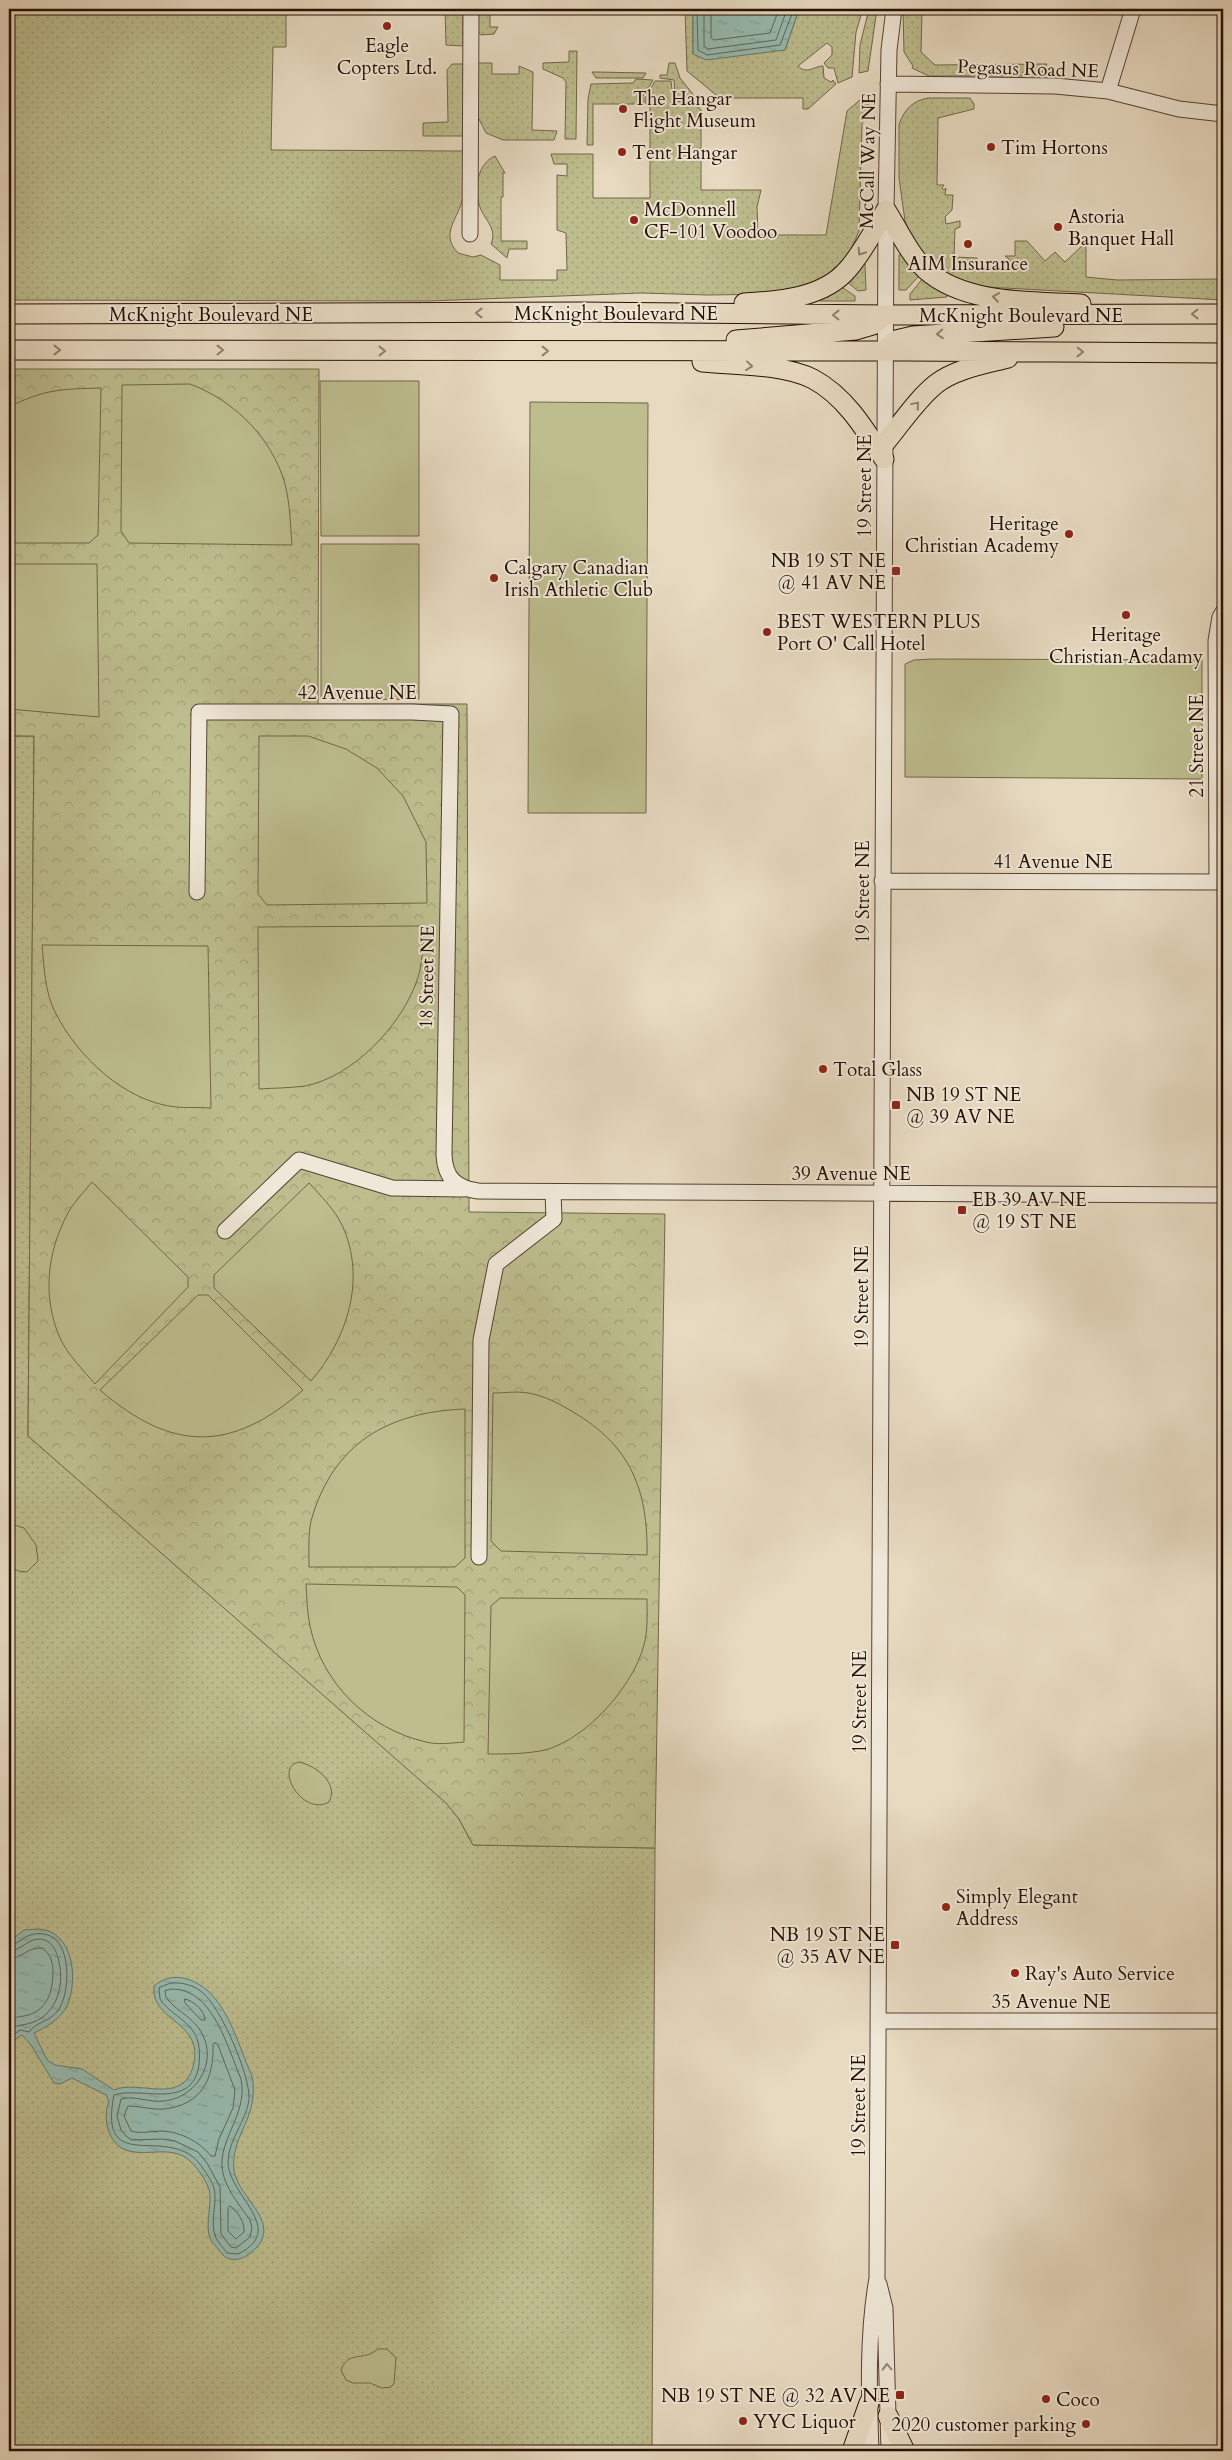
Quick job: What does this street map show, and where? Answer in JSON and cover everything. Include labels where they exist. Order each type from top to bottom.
[{"type":"main road","points":[[580,312],[751,303],[796,298],[821,289],[847,271],[886,210],[919,262],[941,280],[958,289],[977,294],[1015,299],[1107,306],[1166,315]]},
{"type":"main road","name":"McKnight Boulevard NE","points":[[9,314],[580,312],[1109,316],[1223,314]]},
{"type":"main road","points":[[653,351],[728,340],[856,330],[873,325],[885,315]]},
{"type":"main road","points":[[884,351],[896,340],[913,336],[1055,327],[1109,316]]},
{"type":"main road","name":"McKnight Boulevard NE","points":[[9,350],[1223,353]]},
{"type":"main road","points":[[596,351],[759,367],[791,372],[812,379],[832,392],[858,418],[885,451],[925,394],[937,383],[972,367],[1031,352]]},
{"type":"main road","points":[[852,2451],[869,2403]]},
{"type":"main road","points":[[888,2416],[905,2451]]},
{"type":"street","points":[[470,234],[471,9]]},
{"type":"street","name":"McCall Way NE","points":[[885,315],[889,50],[894,9]]},
{"type":"street","points":[[1108,92],[1133,9]]},
{"type":"street","name":"Pegasus Road NE","points":[[888,84],[1055,86],[1108,92],[1179,109],[1223,114]]},
{"type":"street","name":"19 Street NE","points":[[871,2451],[869,2403],[872,2306],[877,2278],[885,315]]},
{"type":"street","name":"21 Street NE","points":[[1220,882],[1216,641],[1223,612]]},
{"type":"street","name":"42 Avenue NE","points":[[197,892],[199,712],[412,712],[451,714],[450,743]]},
{"type":"street","name":"18 Street NE","points":[[450,743],[444,1166],[450,1180],[471,1190]]},
{"type":"street","name":"41 Avenue NE","points":[[882,881],[1220,882]]},
{"type":"street","name":"39 Avenue NE","points":[[226,1231],[299,1160],[392,1188],[553,1192],[1223,1195]]},
{"type":"street","points":[[478,1557],[481,1340],[496,1264],[554,1219],[553,1192]]},
{"type":"street","name":"35 Avenue NE","points":[[878,2021],[1223,2021]]},
{"type":"street","name":"19 Street NE","points":[[877,2278],[885,2308],[889,2451]]},
{"type":"green space","points":[[9,9],[286,9],[286,47],[273,47],[271,150],[463,151],[464,192],[450,232],[450,239],[458,253],[473,257],[481,255],[500,265],[500,280],[557,280],[557,270],[567,270],[566,233],[557,230],[557,175],[567,176],[567,164],[554,164],[551,154],[593,154],[593,198],[650,198],[650,104],[645,104],[645,98],[655,81],[671,81],[673,99],[681,102],[694,102],[701,110],[701,190],[761,190],[757,207],[758,235],[826,235],[847,111],[860,100],[868,104],[867,114],[862,124],[859,231],[850,252],[839,267],[835,267],[826,278],[780,294],[707,295],[641,293],[429,301],[9,300]]},
{"type":"green space","points":[[445,9],[463,9],[463,46],[446,45]]},
{"type":"green space","points":[[477,9],[490,9],[490,27],[498,27],[494,34],[481,35],[477,31]]},
{"type":"green space","points":[[685,9],[693,9],[693,54],[785,50],[799,9],[863,9],[856,32],[852,77],[838,83],[834,68],[828,68],[824,63],[832,55],[832,47],[827,43],[798,66],[801,69],[807,70],[823,66],[824,78],[831,82],[833,80],[836,84],[808,109],[803,109],[803,98],[722,98],[687,71]]},
{"type":"green space","points":[[869,9],[877,9],[868,71],[859,73],[860,45]]},
{"type":"green space","points":[[903,9],[922,9],[921,52],[935,65],[1047,64],[1040,76],[929,76],[912,68],[913,66],[904,52]]},
{"type":"green space","points":[[569,51],[577,51],[576,139],[565,139],[566,82],[563,78],[543,69],[543,63],[569,62]]},
{"type":"green space","points":[[478,63],[492,63],[492,74],[519,74],[519,66],[533,72],[532,130],[557,131],[554,140],[503,140],[486,133],[478,117]]},
{"type":"green space","points":[[669,63],[675,63],[680,78],[696,98],[678,98],[675,94],[674,80],[660,78],[660,75],[667,75]]},
{"type":"green space","points":[[452,64],[463,64],[464,136],[423,136],[423,123],[448,122],[447,70]]},
{"type":"green space","points":[[592,72],[646,73],[643,78],[596,78]]},
{"type":"green space","points":[[636,79],[653,80],[643,96],[643,104],[593,104],[593,145],[587,145],[588,99],[591,84],[633,83]]},
{"type":"green space","points":[[928,98],[970,98],[974,104],[974,109],[938,118],[937,185],[944,185],[942,188],[944,190],[946,188],[945,195],[953,195],[952,210],[945,217],[946,224],[960,221],[960,227],[955,229],[954,257],[977,258],[978,266],[1009,268],[1010,260],[1005,256],[1015,256],[1015,241],[1027,241],[1045,261],[1055,252],[1065,262],[1086,242],[1086,277],[1117,280],[1223,279],[1223,300],[986,287],[947,276],[928,263],[911,237],[905,221],[899,178],[899,124],[910,106]]},
{"type":"green space","points":[[495,156],[505,173],[503,173],[503,197],[501,197],[501,241],[527,241],[527,249],[509,249],[507,258],[491,244],[493,233],[481,210],[477,190],[484,164]]},
{"type":"green space","points":[[904,253],[920,275],[906,290],[899,290],[899,255]]},
{"type":"green space","points":[[860,263],[865,264],[866,290],[858,291],[845,280]]},
{"type":"green space","points":[[923,278],[948,292],[947,297],[910,300],[910,294]]},
{"type":"green space","points":[[840,286],[855,296],[855,301],[820,301],[819,296]]},
{"type":"green space","points":[[9,369],[319,369],[318,704],[467,704],[469,1212],[665,1214],[655,1848],[473,1845],[459,1819],[446,1803],[28,1436],[34,736],[9,736]]},
{"type":"green space","points":[[320,381],[419,381],[419,536],[321,536]]},
{"type":"green space","points":[[190,384],[219,398],[232,408],[256,430],[266,443],[284,480],[289,508],[292,545],[129,543],[121,531],[122,385]]},
{"type":"green space","points":[[101,388],[98,535],[89,543],[9,543],[9,407],[44,393]]},
{"type":"green space","points":[[530,402],[648,403],[646,813],[528,813]]},
{"type":"green space","points":[[321,544],[419,544],[419,699],[321,700]]},
{"type":"green space","points":[[9,564],[97,564],[99,717],[9,709]]},
{"type":"green space","points":[[914,660],[1202,660],[1202,779],[905,777],[905,664]]},
{"type":"green space","points":[[9,736],[34,736],[28,1436],[447,1803],[459,1819],[473,1845],[655,1848],[652,2448],[9,2448]]},
{"type":"green space","points":[[259,736],[308,736],[346,749],[377,768],[403,796],[426,842],[427,903],[267,905],[258,894]]},
{"type":"green space","points":[[423,926],[421,962],[416,983],[409,1000],[386,1033],[372,1048],[357,1061],[323,1081],[305,1086],[259,1089],[258,927]]},
{"type":"green space","points":[[42,945],[208,946],[211,1108],[176,1107],[157,1103],[139,1096],[121,1086],[90,1060],[64,1029],[55,1012],[49,996]]},
{"type":"green space","points":[[92,1182],[188,1277],[188,1287],[95,1384],[71,1356],[60,1338],[54,1322],[49,1291],[51,1259],[55,1243],[70,1209]]},
{"type":"green space","points":[[309,1183],[339,1219],[349,1245],[353,1266],[353,1287],[343,1327],[335,1346],[311,1381],[214,1288],[214,1275]]},
{"type":"green space","points":[[198,1295],[208,1295],[303,1390],[277,1411],[251,1425],[226,1434],[202,1437],[177,1434],[152,1425],[126,1410],[100,1390]]},
{"type":"green space","points":[[524,1392],[545,1398],[573,1412],[593,1425],[609,1440],[622,1455],[632,1472],[639,1490],[644,1510],[647,1555],[501,1551],[491,1541],[493,1393]]},
{"type":"green space","points":[[465,1409],[465,1558],[455,1567],[309,1567],[311,1521],[321,1494],[334,1471],[349,1452],[367,1437],[388,1425],[437,1411]]},
{"type":"green space","points":[[14,1525],[24,1528],[36,1545],[38,1561],[27,1572],[18,1571],[9,1565],[9,1527]]},
{"type":"green space","points":[[306,1584],[457,1587],[465,1595],[464,1742],[435,1743],[405,1736],[367,1715],[351,1701],[325,1667],[316,1647],[309,1621]]},
{"type":"green space","points":[[500,1598],[647,1599],[647,1628],[644,1645],[630,1677],[606,1709],[592,1723],[577,1735],[545,1750],[524,1753],[488,1754],[491,1606]]},
{"type":"green space","points":[[299,1762],[313,1767],[329,1782],[331,1795],[329,1802],[319,1805],[310,1803],[294,1790],[289,1772],[292,1766]]},
{"type":"green space","points":[[378,2349],[387,2349],[396,2358],[394,2383],[391,2387],[382,2388],[370,2383],[353,2383],[346,2380],[341,2370],[349,2359],[368,2355]]},
{"type":"water","points":[[693,9],[799,9],[785,50],[706,60],[693,54]]},
{"type":"water","points":[[38,1929],[50,1931],[66,1947],[72,1970],[72,1983],[71,1995],[61,2015],[34,2033],[47,2060],[55,2065],[82,2069],[114,2090],[124,2087],[169,2089],[179,2086],[187,2079],[193,2067],[195,2052],[192,2040],[160,2007],[155,1998],[154,1986],[167,1979],[183,1978],[197,1983],[209,1992],[219,2004],[234,2032],[252,2076],[252,2103],[236,2146],[234,2158],[234,2170],[237,2181],[258,2212],[263,2223],[264,2233],[259,2244],[248,2255],[238,2259],[227,2258],[212,2242],[208,2230],[209,2189],[201,2174],[190,2161],[174,2153],[138,2152],[122,2148],[116,2143],[109,2130],[106,2115],[109,2101],[106,2095],[72,2078],[60,2084],[54,2083],[31,2045],[22,2035],[9,2044],[9,1942],[24,1930]]},
{"type":"place","name":"Eagle Copters Ltd.","points":[[387,26]]},
{"type":"place","name":"The Hangar Flight Museum","points":[[623,109]]},
{"type":"place","name":"Tim Hortons","points":[[991,147]]},
{"type":"place","name":"Tent Hangar","points":[[622,152]]},
{"type":"place","name":"McDonnell CF-101 Voodoo","points":[[634,220]]},
{"type":"place","name":"Astoria Banquet Hall","points":[[1058,227]]},
{"type":"place","name":"AIM Insurance","points":[[968,244]]},
{"type":"place","name":"Heritage Christian Academy","points":[[1069,534]]},
{"type":"place","name":"NB 19 ST NE @ 41 AV NE","points":[[896,571]]},
{"type":"place","name":"Calgary Canadian Irish Athletic Club","points":[[494,578]]},
{"type":"place","name":"Heritage Christian Acadamy","points":[[1126,615]]},
{"type":"place","name":"BEST WESTERN PLUS Port O' Call Hotel","points":[[767,632]]},
{"type":"place","name":"Total Glass","points":[[823,1069]]},
{"type":"place","name":"NB 19 ST NE @ 39 AV NE","points":[[896,1105]]},
{"type":"place","name":"EB 39 AV NE @ 19 ST NE","points":[[962,1210]]},
{"type":"place","name":"Simply Elegant Address","points":[[946,1907]]},
{"type":"place","name":"NB 19 ST NE @ 35 AV NE","points":[[895,1945]]},
{"type":"place","name":"Ray's Auto Service","points":[[1015,1973]]},
{"type":"place","name":"NB 19 ST NE @ 32 AV NE","points":[[900,2395]]},
{"type":"place","name":"Coco","points":[[1046,2399]]},
{"type":"place","name":"YYC Liquor","points":[[743,2421]]},
{"type":"place","name":"2020 customer parking","points":[[1086,2424]]}]
